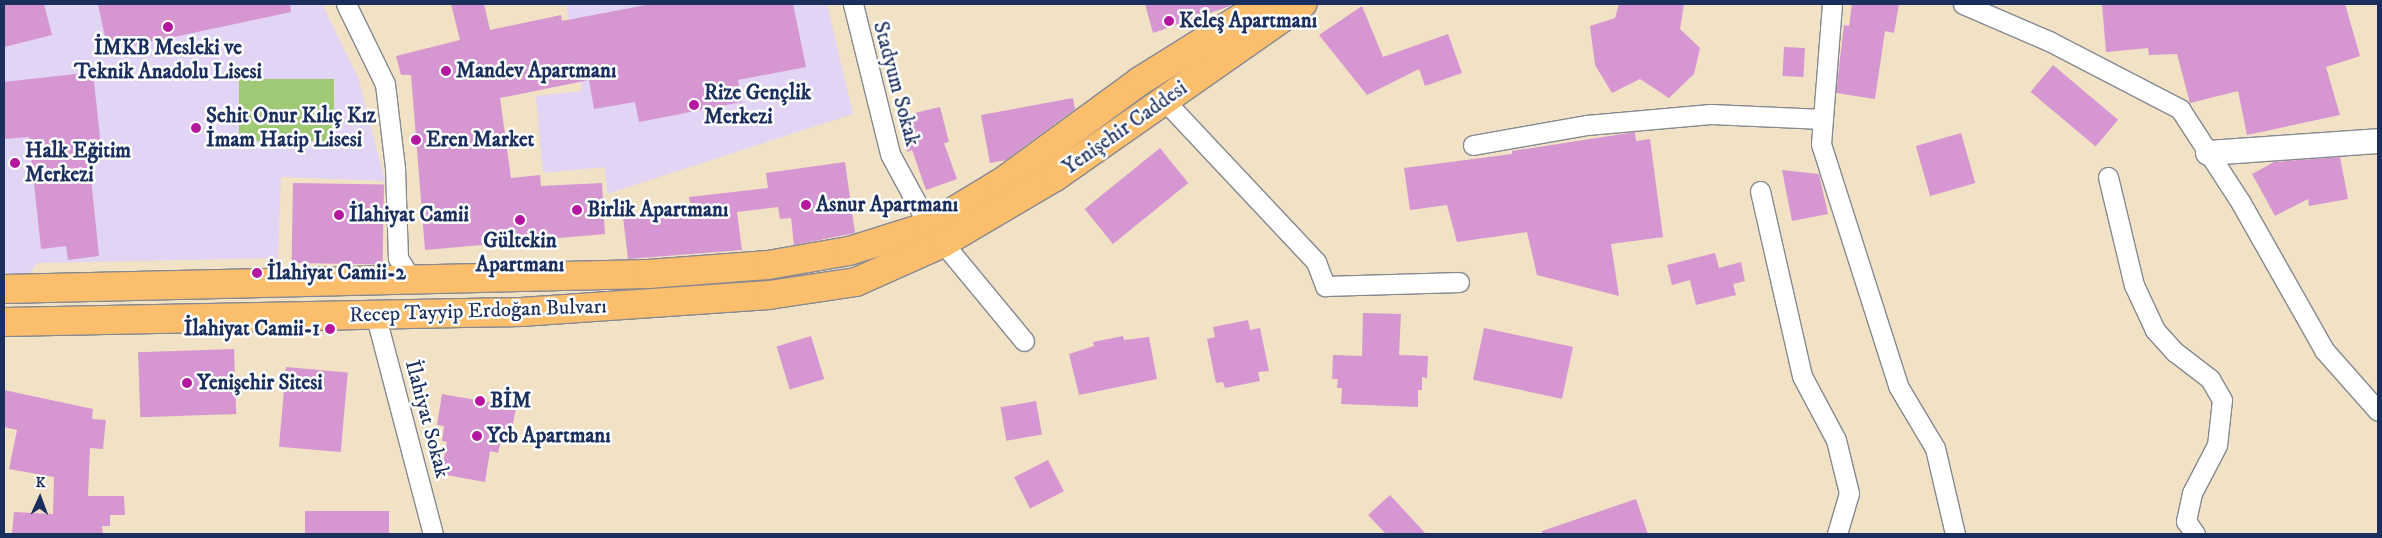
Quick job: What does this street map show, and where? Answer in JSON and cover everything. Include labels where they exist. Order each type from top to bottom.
[{"type":"main road","name":"Yenişehir Caddesi","points":[[936,234],[1002,182],[1140,81],[1263,4]]},
{"type":"main road","name":"Yenişehir Caddesi","points":[[936,234],[1056,177],[1302,4]]},
{"type":"main road","name":"Recep Tayyip Erdoğan Bulvarı","points":[[4,290],[413,282],[648,274],[768,265],[936,234]]},
{"type":"main road","name":"Recep Tayyip Erdoğan Bulvarı","points":[[4,322],[376,317],[521,312],[769,295],[856,282],[936,234]]},
{"type":"street","points":[[346,4],[385,84],[395,168],[398,258],[413,282]]},
{"type":"street","name":"Stadyum Sokak","points":[[853,4],[890,154],[936,234],[1024,341]]},
{"type":"street","points":[[1832,4],[1821,144],[1898,386],[1936,448],[1955,534]]},
{"type":"street","points":[[1972,5],[2049,41],[2180,109],[2241,203],[2324,350],[2378,411]]},
{"type":"street","points":[[1164,100],[1316,262],[1324,286],[1459,282]]},
{"type":"street","points":[[1473,145],[1587,125],[1711,114],[1823,119]]},
{"type":"street","points":[[2208,153],[2378,141]]},
{"type":"street","points":[[2108,177],[2134,285],[2155,330],[2175,352],[2210,379],[2222,400],[2217,445],[2192,493],[2186,521],[2195,534]]},
{"type":"street","points":[[1760,191],[1802,376],[1836,440],[1849,492],[1837,534]]},
{"type":"street","name":"İlahiyat Sokak","points":[[376,317],[433,534]]},
{"type":"shaded area","name":"Şehit Onur Kılıç Kız İmam Hatip Lisesi","points":[[4,4],[322,4],[358,77],[385,181],[281,177],[278,258],[37,263],[28,276],[4,277]]},
{"type":"shaded area","name":"Rize Gençlik Merkezi","points":[[566,4],[827,4],[853,114],[607,194],[605,167],[543,173],[536,96],[582,91]]},
{"type":"green space","points":[[239,79],[334,79],[334,141],[239,141]]},
{"type":"building","points":[[4,4],[44,4],[52,35],[4,47]]},
{"type":"building","points":[[98,4],[290,4],[291,12],[108,51]]},
{"type":"building","points":[[451,4],[484,4],[490,30],[561,15],[562,21],[651,4],[793,4],[806,67],[738,80],[742,102],[639,122],[635,102],[594,109],[589,80],[500,98],[511,178],[540,175],[541,186],[602,183],[605,234],[425,250],[411,75],[401,75],[396,56],[460,40]]},
{"type":"building","name":"Keleş Apartmanı","points":[[1145,4],[1230,4],[1230,6],[1153,33]]},
{"type":"building","points":[[1619,4],[1684,4],[1680,29],[1700,48],[1694,74],[1669,98],[1640,79],[1612,93],[1595,65],[1590,26],[1615,18]]},
{"type":"building","points":[[1852,4],[1899,4],[1894,33],[1885,31],[1875,99],[1836,93],[1844,25],[1849,26]]},
{"type":"building","points":[[2102,4],[2345,4],[2360,56],[2326,67],[2340,115],[2247,135],[2238,91],[2190,103],[2177,54],[2149,55],[2148,48],[2106,52]]},
{"type":"building","points":[[1362,6],[1383,57],[1448,34],[1462,73],[1425,86],[1419,69],[1367,95],[1319,35]]},
{"type":"building","points":[[1784,47],[1805,48],[1803,77],[1782,76]]},
{"type":"building","points":[[2053,65],[2118,120],[2096,146],[2031,92]]},
{"type":"building","points":[[93,72],[101,147],[88,148],[99,256],[68,260],[66,246],[41,249],[29,137],[4,139],[4,82]]},
{"type":"building","points":[[1073,98],[1075,109],[1006,160],[990,163],[981,115]]},
{"type":"building","points":[[940,107],[949,142],[944,143],[957,179],[926,190],[912,150],[907,152],[898,117]]},
{"type":"building","points":[[1635,132],[1636,141],[1650,139],[1663,237],[1611,244],[1619,296],[1537,275],[1527,232],[1457,242],[1447,205],[1410,210],[1404,168],[1512,154],[1512,151]]},
{"type":"building","points":[[1961,133],[1975,183],[1930,196],[1916,146]]},
{"type":"building","points":[[1160,148],[1188,183],[1113,244],[1085,209]]},
{"type":"building","points":[[2340,157],[2348,199],[2309,206],[2308,199],[2275,216],[2252,174],[2274,162]]},
{"type":"building","points":[[845,162],[855,233],[794,245],[791,218],[780,219],[778,207],[737,212],[742,250],[628,259],[623,217],[691,208],[689,197],[768,188],[766,173]]},
{"type":"building","points":[[1782,170],[1819,174],[1828,214],[1792,221]]},
{"type":"building","name":"İlahiyat Camii","points":[[293,183],[384,185],[383,265],[292,263]]},
{"type":"building","points":[[1715,253],[1719,268],[1741,262],[1745,281],[1733,284],[1736,295],[1696,305],[1690,280],[1672,285],[1667,265]]},
{"type":"building","points":[[1363,313],[1401,314],[1399,355],[1428,356],[1427,378],[1422,377],[1422,390],[1418,390],[1418,407],[1341,404],[1342,388],[1337,388],[1338,379],[1332,379],[1333,355],[1362,356]]},
{"type":"building","points":[[1248,320],[1250,330],[1260,328],[1269,371],[1258,372],[1260,381],[1225,388],[1223,382],[1216,383],[1207,339],[1215,337],[1213,327]]},
{"type":"building","points":[[1484,328],[1573,347],[1562,399],[1473,380]]},
{"type":"building","points":[[811,336],[824,379],[790,390],[777,347]]},
{"type":"building","points":[[1123,336],[1124,340],[1149,337],[1157,379],[1079,395],[1069,354],[1094,346],[1093,342]]},
{"type":"building","name":"Yenişehir Sitesi","points":[[234,349],[236,414],[140,417],[138,352]]},
{"type":"building","name":"Yenişehir Sitesi","points":[[286,367],[348,372],[341,452],[279,447]]},
{"type":"building","points":[[4,390],[93,409],[92,419],[106,420],[103,449],[90,448],[88,496],[124,496],[125,515],[110,515],[110,526],[102,526],[103,534],[12,534],[14,512],[53,514],[54,477],[9,469],[17,430],[4,427]]},
{"type":"building","name":"Ycb Apartmanı","points":[[442,394],[516,407],[510,441],[501,440],[498,453],[490,451],[485,482],[441,474],[447,442],[442,441],[444,426],[437,425]]},
{"type":"building","points":[[1036,401],[1042,434],[1006,441],[1001,407]]},
{"type":"building","points":[[1048,460],[1064,491],[1030,508],[1014,477]]},
{"type":"building","points":[[1390,495],[1426,534],[1386,534],[1368,515]]},
{"type":"building","points":[[1636,499],[1648,534],[1542,534],[1542,531]]},
{"type":"building","points":[[305,511],[389,511],[389,534],[305,534]]},
{"type":"place","name":"Keleş Apartmanı","points":[[1169,21]]},
{"type":"place","name":"İMKB Mesleki ve Teknik Anadolu Lisesi","points":[[168,27]]},
{"type":"place","name":"Mandev Apartmanı","points":[[446,71]]},
{"type":"place","name":"Rize Gençlik Merkezi","points":[[694,105]]},
{"type":"place","name":"Şehit Onur Kılıç Kız İmam Hatip Lisesi","points":[[196,128]]},
{"type":"place","name":"Eren Market","points":[[416,140]]},
{"type":"place","name":"Halk Eğitim Merkezi","points":[[15,163]]},
{"type":"place","name":"Asnur Apartmanı","points":[[806,205]]},
{"type":"place","name":"Birlik Apartmanı","points":[[577,210]]},
{"type":"place","name":"İlahiyat Camii","points":[[339,215]]},
{"type":"place","name":"Gültekin Apartmanı","points":[[520,220]]},
{"type":"place","name":"İlahiyat Camii-2","points":[[257,273]]},
{"type":"place","name":"İlahiyat Camii-1","points":[[330,329]]},
{"type":"place","name":"Yenişehir Sitesi","points":[[187,383]]},
{"type":"place","name":"BİM","points":[[480,401]]},
{"type":"place","name":"Ycb Apartmanı","points":[[477,436]]}]
